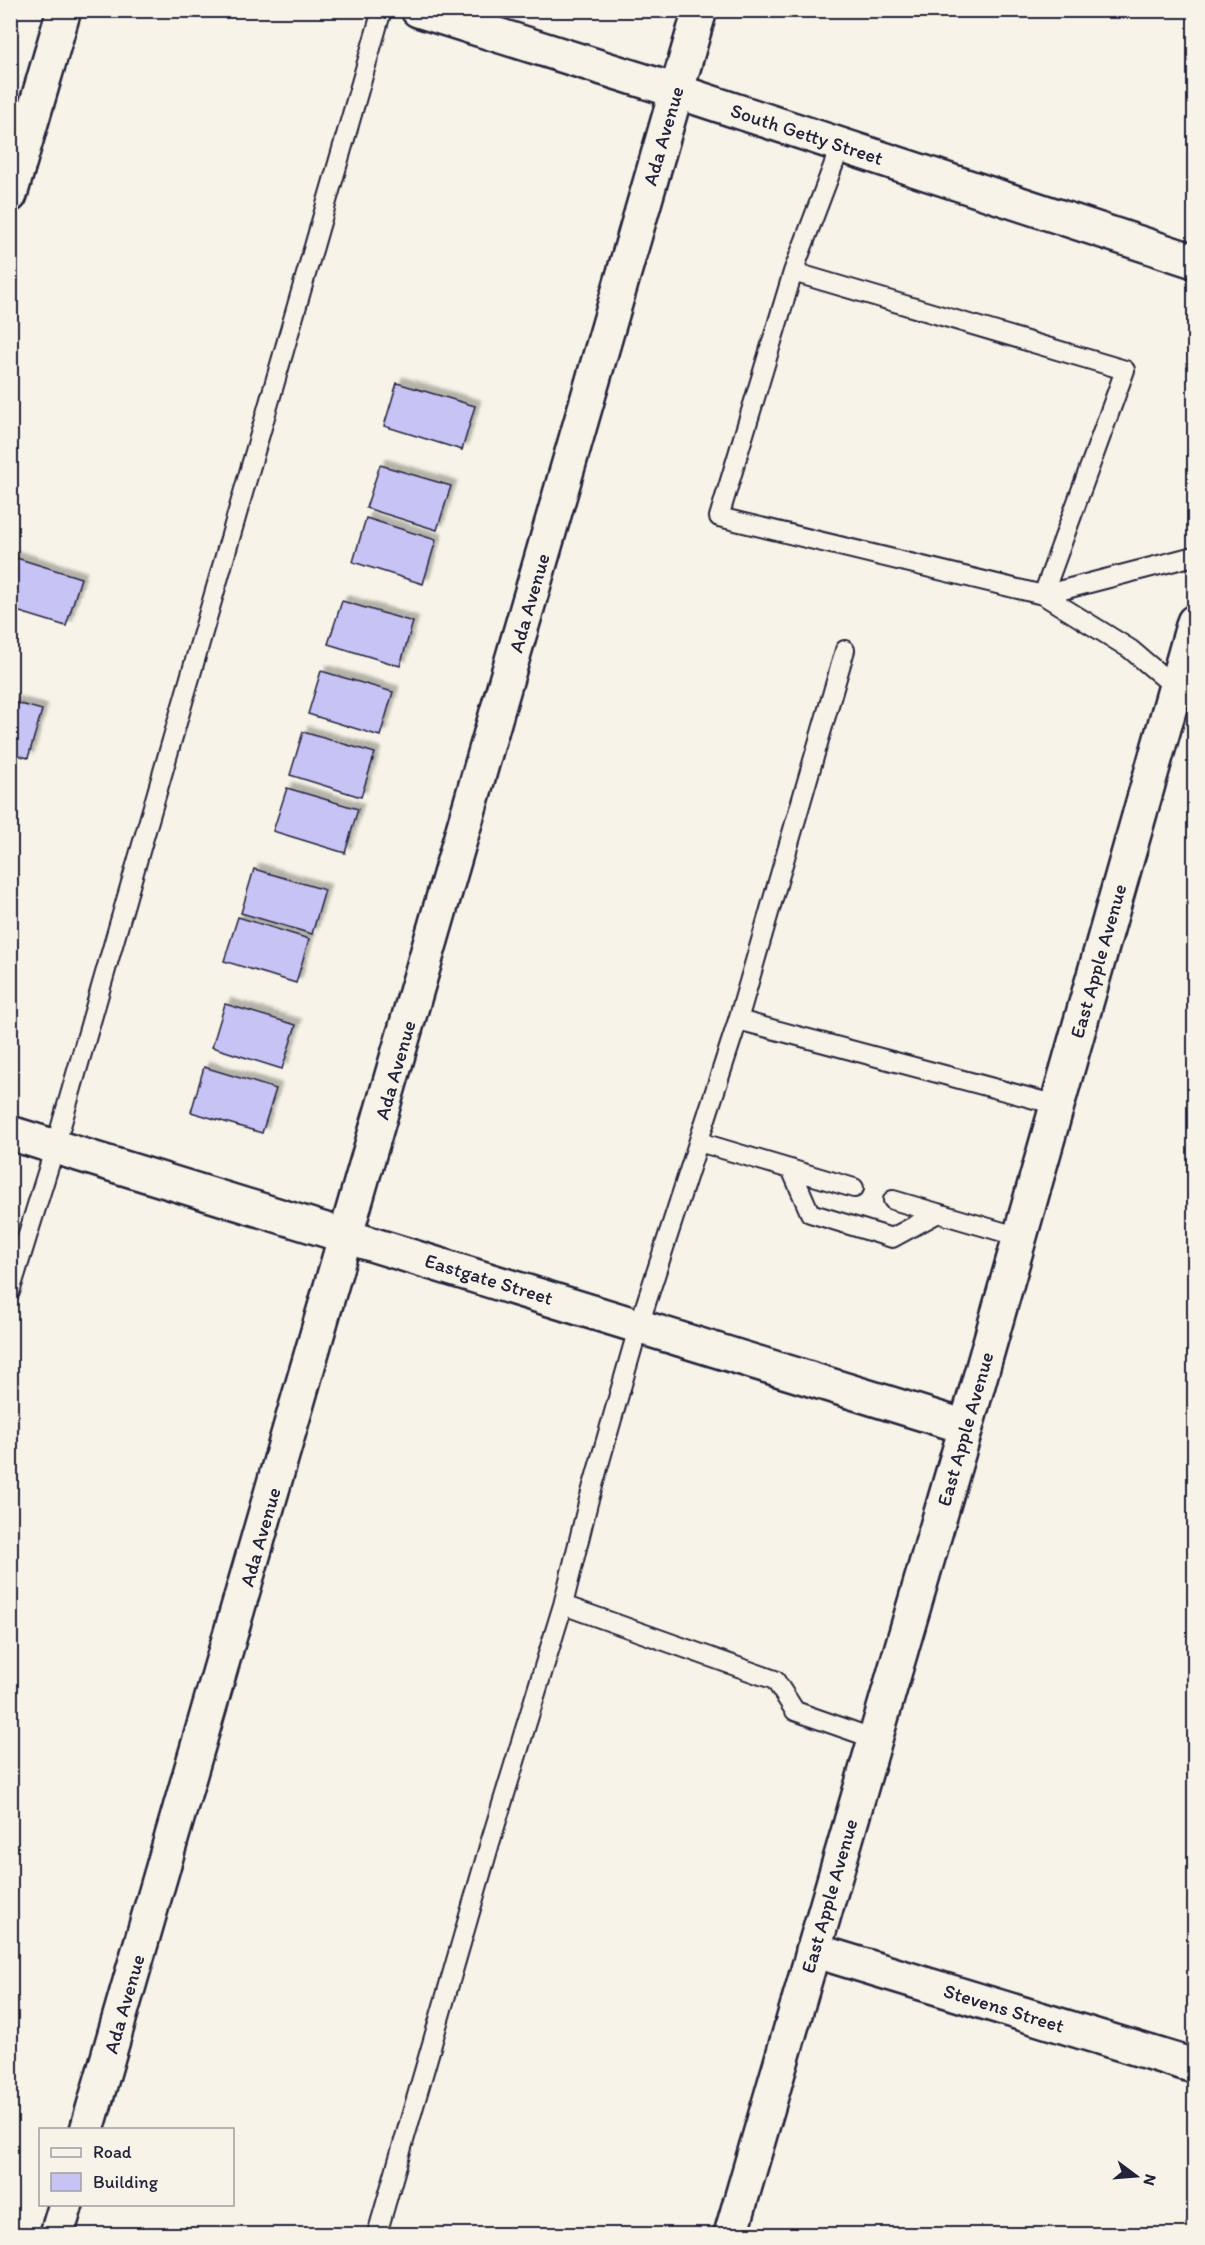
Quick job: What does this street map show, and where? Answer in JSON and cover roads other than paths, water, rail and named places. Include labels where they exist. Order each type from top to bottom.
[{"type":"street","points":[[10,195],[64,10]]},
{"type":"street","name":"South Getty Street","points":[[418,10],[676,91],[1194,261]]},
{"type":"street","name":"Ada Avenue","points":[[88,2128],[700,10]]},
{"type":"street","name":"East Apple Avenue","points":[[731,2235],[966,1427],[1057,1105],[1185,691],[1194,622]]},
{"type":"street","name":"Eastgate Street","points":[[10,1133],[966,1427]]},
{"type":"street","name":"Stevens Street","points":[[813,1950],[1194,2066]]},
{"type":"street","points":[[57,2235],[66,2206]]},
{"type":"lane","points":[[10,1292],[55,1147],[382,10]]},
{"type":"lane","points":[[841,145],[793,272],[719,517],[1043,595],[1130,649],[1185,691]]},
{"type":"lane","points":[[793,272],[1125,370],[1043,595]]},
{"type":"lane","points":[[1043,595],[1194,556]]},
{"type":"lane","points":[[377,2235],[490,1843],[563,1605],[588,1503],[639,1325],[738,1020],[845,650]]},
{"type":"lane","points":[[738,1020],[1057,1105]]},
{"type":"lane","points":[[699,1142],[854,1188]]},
{"type":"lane","points":[[791,1169],[810,1213],[892,1238],[938,1213]]},
{"type":"lane","points":[[893,1200],[1020,1237]]},
{"type":"lane","points":[[563,1605],[775,1680],[795,1711],[875,1739]]}]
